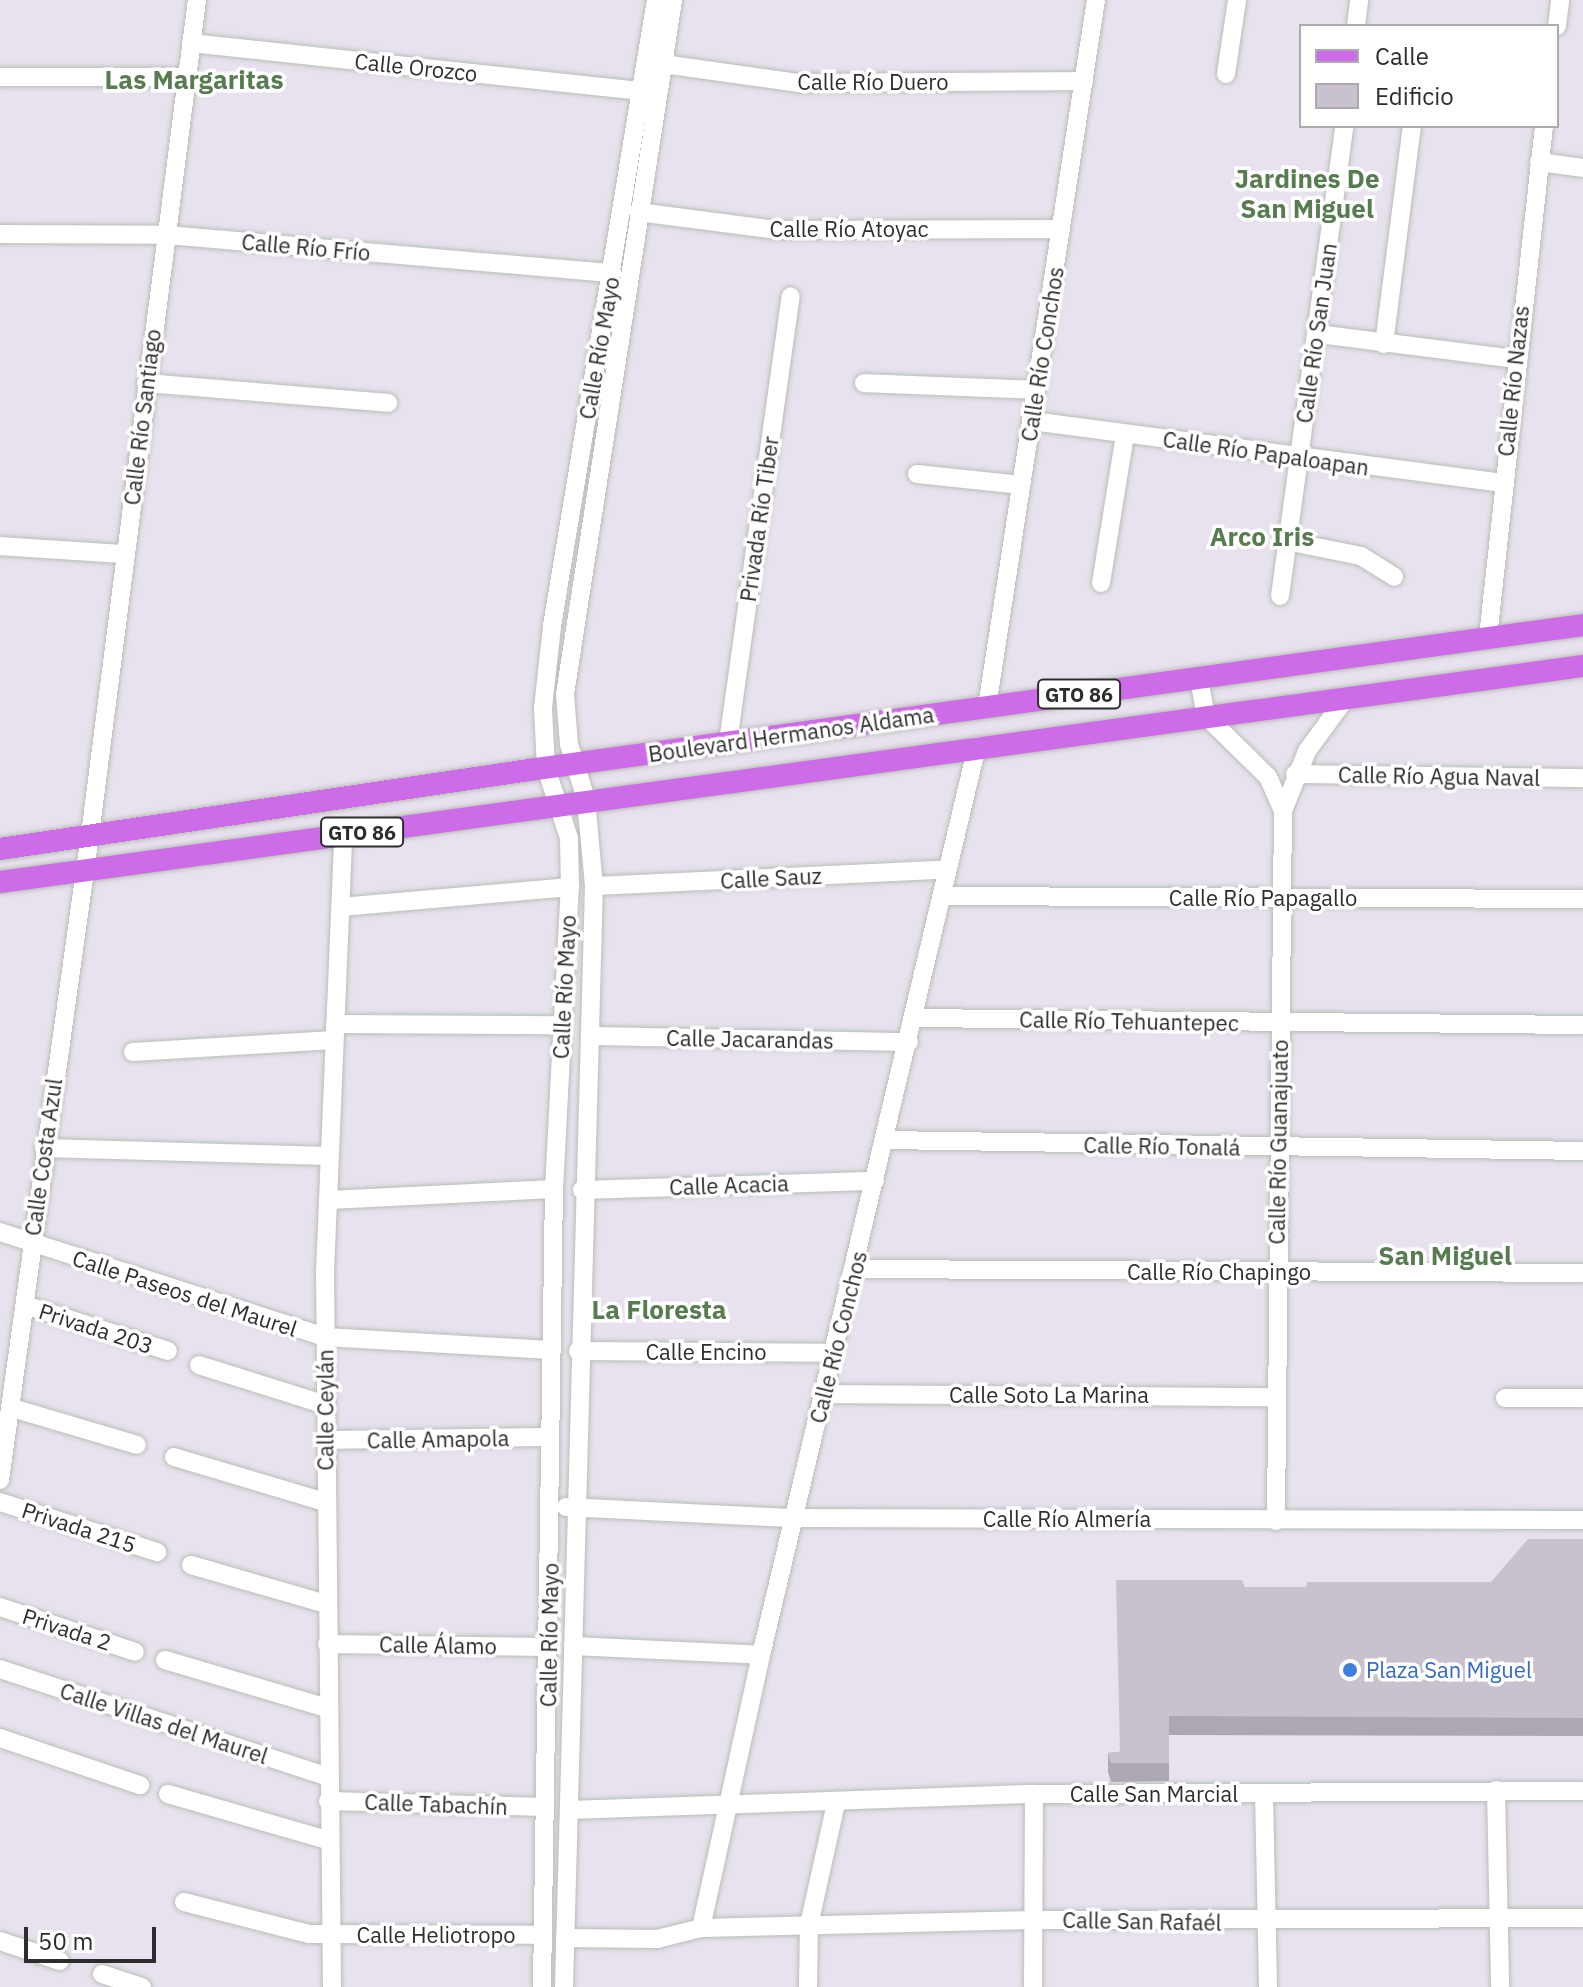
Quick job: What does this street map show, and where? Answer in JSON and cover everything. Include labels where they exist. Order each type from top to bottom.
[{"type":"main road","name":"Boulevard Hermanos Aldama","points":[[0,849],[728,742],[1583,625]]},
{"type":"main road","name":"Boulevard Hermanos Aldama","points":[[0,882],[561,802],[1583,666]]},
{"type":"street","name":"Calle Río Santiago","points":[[90,835],[197,0]]},
{"type":"street","name":"Calle Río Mayo","points":[[542,1987],[554,1189],[570,887],[569,838],[561,802],[546,768],[543,708],[552,626],[656,0]]},
{"type":"street","name":"Calle Río Mayo","points":[[564,1987],[582,1190],[594,886],[586,799],[575,765],[565,694],[673,0]]},
{"type":"street","name":"Calle Río Conchos","points":[[987,707],[1096,0]]},
{"type":"street","points":[[1226,74],[1237,0]]},
{"type":"street","points":[[1356,24],[1359,0]]},
{"type":"street","points":[[1557,24],[1560,0]]},
{"type":"street","name":"Calle Orozco","points":[[191,43],[641,91]]},
{"type":"street","name":"Calle Río Duero","points":[[663,64],[798,83],[1084,81]]},
{"type":"street","points":[[0,77],[187,77]]},
{"type":"street","name":"Calle Río San Juan","points":[[1280,596],[1344,128]]},
{"type":"street","points":[[1384,344],[1412,128]]},
{"type":"street","name":"Calle Río Nazas","points":[[1488,637],[1501,483],[1544,128]]},
{"type":"street","points":[[1539,162],[1583,168]]},
{"type":"street","name":"Calle Río Atoyac","points":[[638,212],[776,230],[1061,229]]},
{"type":"street","name":"Calle Río Frío","points":[[0,234],[167,235],[612,273]]},
{"type":"street","name":"Privada Río Tiber","points":[[728,742],[791,296]]},
{"type":"street","points":[[1318,334],[1515,359]]},
{"type":"street","points":[[146,383],[388,403]]},
{"type":"street","points":[[864,383],[1036,390]]},
{"type":"street","name":"Calle Río Papaloapan","points":[[1032,421],[1297,459],[1501,483]]},
{"type":"street","points":[[1101,583],[1125,434]]},
{"type":"street","points":[[917,474],[1021,485]]},
{"type":"street","points":[[1286,541],[1361,556],[1394,577]]},
{"type":"street","points":[[0,546],[125,554]]},
{"type":"street","points":[[552,626],[574,629]]},
{"type":"street","points":[[1199,678],[1206,716]]},
{"type":"street","name":"Calle Río Guanajuato","points":[[1276,1521],[1276,1273],[1283,811],[1295,774],[1345,699]]},
{"type":"street","name":"Calle Río Guanajuato","points":[[1206,716],[1268,777],[1283,811]]},
{"type":"street","name":"Calle Río Conchos","points":[[701,1928],[761,1655],[977,746]]},
{"type":"street","name":"Calle Río Agua Naval","points":[[1295,774],[1583,778]]},
{"type":"street","name":"Calle Ceylán","points":[[332,1987],[327,1840],[325,1337],[329,1156],[343,834]]},
{"type":"street","name":"Calle Costa Azul","points":[[0,1480],[90,835]]},
{"type":"street","name":"Calle Sauz","points":[[594,886],[948,869]]},
{"type":"street","points":[[341,907],[570,887]]},
{"type":"street","name":"Calle Río Papagallo","points":[[942,896],[1583,899]]},
{"type":"street","name":"Calle Río Tehuantepec","points":[[914,1018],[1583,1025]]},
{"type":"street","points":[[133,1052],[334,1032],[561,1025]]},
{"type":"street","name":"Calle Jacarandas","points":[[590,1036],[909,1042]]},
{"type":"street","name":"Calle Río Tonalá","points":[[885,1140],[1278,1149],[1583,1151]]},
{"type":"street","points":[[44,1148],[329,1156]]},
{"type":"street","name":"Calle Acacia","points":[[582,1190],[875,1181]]},
{"type":"street","points":[[329,1200],[554,1189]]},
{"type":"street","name":"Calle Paseos del Maurel","points":[[0,1232],[325,1337]]},
{"type":"street","name":"Calle Río Chapingo","points":[[854,1269],[1583,1273]]},
{"type":"street","name":"Privada 203","points":[[25,1305],[168,1351]]},
{"type":"street","points":[[325,1337],[551,1350]]},
{"type":"street","name":"Calle Encino","points":[[578,1351],[833,1353]]},
{"type":"street","points":[[199,1365],[326,1405]]},
{"type":"street","name":"Calle Soto La Marina","points":[[823,1394],[1276,1397]]},
{"type":"street","points":[[1505,1398],[1583,1398]]},
{"type":"street","points":[[12,1408],[137,1445]]},
{"type":"street","name":"Calle Amapola","points":[[326,1440],[550,1437]]},
{"type":"street","points":[[174,1457],[325,1502]]},
{"type":"street","name":"Privada 215","points":[[0,1502],[157,1552]]},
{"type":"street","name":"Calle Río Almería","points":[[551,1506],[795,1518],[1583,1520]]},
{"type":"street","points":[[191,1565],[326,1604]]},
{"type":"street","name":"Privada 2","points":[[0,1607],[135,1652]]},
{"type":"street","name":"Calle Álamo","points":[[327,1644],[549,1647]]},
{"type":"street","points":[[573,1646],[761,1655]]},
{"type":"street","points":[[165,1660],[327,1708]]},
{"type":"street","name":"Calle Villas del Maurel","points":[[0,1669],[328,1777]]},
{"type":"street","points":[[0,1738],[140,1785]]},
{"type":"street","points":[[1496,1790],[1500,1987]]},
{"type":"street","name":"Calle San Marcial","points":[[726,1808],[1034,1794],[1583,1791]]},
{"type":"street","points":[[168,1794],[327,1840]]},
{"type":"street","points":[[1033,1987],[1034,1794]]},
{"type":"street","points":[[1264,1794],[1268,1987]]},
{"type":"street","name":"Calle Tabachín","points":[[328,1801],[545,1807]]},
{"type":"street","points":[[808,1987],[809,1925],[836,1803]]},
{"type":"street","points":[[569,1810],[726,1808]]},
{"type":"street","name":"Calle Heliotropo","points":[[184,1902],[330,1935],[543,1935]]},
{"type":"street","name":"Calle San Rafaél","points":[[701,1928],[1031,1920],[1268,1922],[1583,1918]]},
{"type":"street","points":[[565,1938],[657,1939],[701,1928]]},
{"type":"street","points":[[0,1941],[60,1961]]},
{"type":"street","points":[[102,1974],[142,1987]]},
{"type":"building","name":"Plaza San Miguel","points":[[1528,1539],[1583,1539],[1583,1718],[1169,1716],[1169,1763],[1111,1763],[1108,1753],[1120,1752],[1116,1580],[1242,1580],[1245,1587],[1306,1587],[1307,1582],[1491,1582]]},
{"type":"place","name":"Plaza San Miguel","points":[[1350,1670]]},
{"type":"district","name":"Las Margaritas","points":[[194,80]]},
{"type":"district","name":"Jardines De San Miguel","points":[[1307,194]]},
{"type":"district","name":"Arco Iris","points":[[1262,537]]},
{"type":"district","name":"San Miguel","points":[[1445,1256]]},
{"type":"district","name":"La Floresta","points":[[659,1310]]}]
